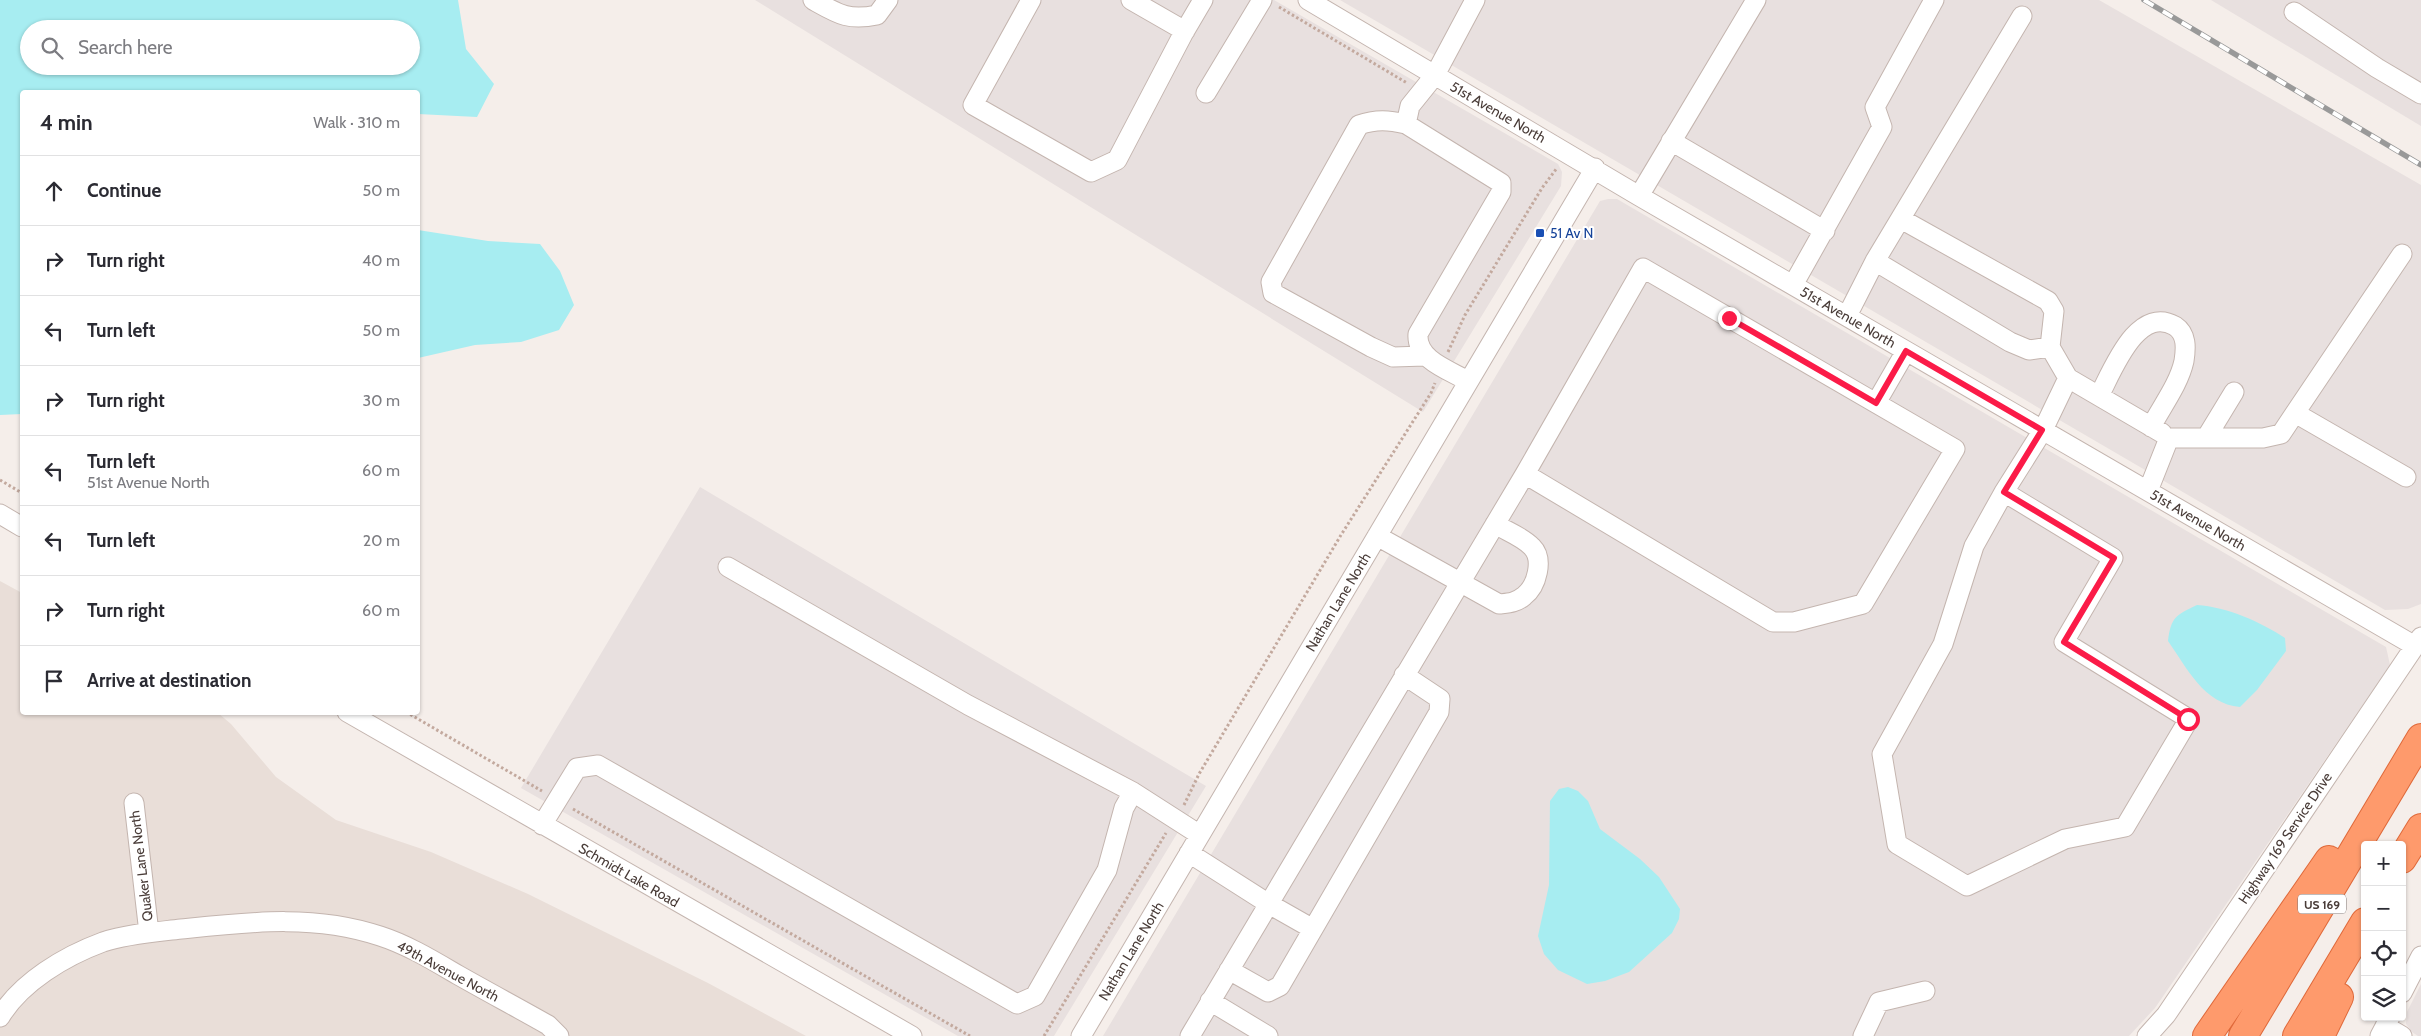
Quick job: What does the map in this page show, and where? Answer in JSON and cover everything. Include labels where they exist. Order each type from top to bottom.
[{"type":"highway","name":"US 169","points":[[2243,1036],[2421,738]]},
{"type":"highway","points":[[2207,1036],[2349,831],[2401,772]]},
{"type":"highway","points":[[2297,1036],[2361,929]]},
{"type":"highway","points":[[2320,1036],[2361,949]]},
{"type":"street","points":[[813,0],[838,14],[850,18],[862,18],[878,15],[888,0]]},
{"type":"street","points":[[1030,0],[973,105],[1091,172],[1117,160],[1185,31],[1204,0]]},
{"type":"street","points":[[1131,0],[1185,31]]},
{"type":"street","points":[[1206,94],[1262,0]]},
{"type":"street","name":"51st Avenue North","points":[[1308,0],[1570,153],[1639,196],[2042,430],[2418,642]]},
{"type":"street","points":[[1406,124],[1410,106],[1435,75],[1476,0]]},
{"type":"street","points":[[1639,196],[1756,0]]},
{"type":"street","points":[[1793,285],[1882,128],[1875,107],[1934,0]]},
{"type":"street","points":[[2294,12],[2377,68],[2421,94]]},
{"type":"street","points":[[1847,316],[1876,261],[2022,16]]},
{"type":"street","points":[[1425,356],[1393,357],[1371,347],[1273,293],[1271,282],[1360,125],[1372,120],[1387,120],[1406,124],[1501,183],[1501,192],[1418,334],[1417,343],[1425,356],[1468,382]]},
{"type":"street","points":[[1671,141],[1825,231]]},
{"type":"street","name":"Nathan Lane North","points":[[1081,1036],[1595,168]]},
{"type":"street","points":[[1901,219],[2048,301],[2054,311],[2050,347],[2068,378],[2170,438],[2263,438],[2281,434],[2402,254]]},
{"type":"street","points":[[1876,261],[2010,342],[2029,350],[2050,347]]},
{"type":"street","points":[[1190,1036],[1525,474],[1643,268],[1955,449],[1863,604],[1794,622],[1773,622],[1525,474]]},
{"type":"street","points":[[2099,396],[2135,334],[2145,325],[2170,323],[2179,329],[2186,341],[2184,362],[2174,385],[2151,426]]},
{"type":"street","points":[[1876,403],[1906,351]]},
{"type":"street","points":[[2004,492],[2114,558],[2064,642],[2188,719],[2125,827],[2065,839],[1967,886],[1897,844],[1882,754],[1943,644],[1974,546],[2004,492],[2042,430],[2068,378]]},
{"type":"street","points":[[2206,438],[2234,392]]},
{"type":"street","points":[[2295,413],[2406,477]]},
{"type":"street","points":[[2148,491],[2170,438]]},
{"type":"street","points":[[0,514],[20,525]]},
{"type":"street","points":[[1377,536],[1461,581],[1498,604],[1513,603],[1526,595],[1538,570],[1538,556],[1532,546],[1495,524]]},
{"type":"street","points":[[728,567],[968,705],[1133,792],[1200,835]]},
{"type":"street","name":"Highway 169 Service Drive","points":[[2147,1036],[2166,1015],[2418,642]]},
{"type":"street","points":[[1229,970],[1268,992],[1280,986],[1439,712],[1440,699],[1404,676]]},
{"type":"street","name":"Schmidt Lake Road","points":[[352,715],[912,1036]]},
{"type":"street","points":[[542,825],[577,768],[598,765],[1018,1004],[1035,996],[1106,870],[1124,808],[1133,792]]},
{"type":"street","name":"Quaker Lane North","points":[[0,1017],[6,1007],[33,981],[67,959],[104,942],[150,933],[134,803]]},
{"type":"street","points":[[1189,853],[1269,904],[1313,929]]},
{"type":"street","name":"49th Avenue North","points":[[150,933],[243,922],[289,921],[332,924],[381,936],[428,958],[548,1025],[559,1036]]},
{"type":"street","points":[[2406,985],[2421,956]]},
{"type":"street","points":[[1863,1036],[1879,1002],[1925,992]]},
{"type":"street","points":[[1210,1001],[1268,1036]]},
{"type":"street","points":[[2385,1026],[2402,1036]]},
{"type":"path","points":[[1044,1036],[1186,802],[1199,774],[1341,535],[1432,393],[1464,315],[1542,188],[1570,153]]},
{"type":"path","points":[[0,480],[20,492]]},
{"type":"path","points":[[411,715],[970,1036]]},
{"type":"shaded area","points":[[755,0],[1274,0],[1558,164],[1562,172],[1561,186],[1423,412]]},
{"type":"shaded area","points":[[1340,0],[2099,0],[2421,185],[2421,604],[2408,609],[2385,610]]},
{"type":"shaded area","points":[[2211,0],[2421,0],[2421,126]]},
{"type":"shaded area","points":[[1617,199],[2386,647],[2390,665],[2155,1008],[2129,1036],[1103,1036],[1600,201]]},
{"type":"shaded area","points":[[700,487],[1206,786],[1054,1036],[958,1036],[521,788]]},
{"type":"shaded area","points":[[0,581],[20,592],[20,715],[220,715],[231,724],[276,777],[336,820],[431,852],[528,894],[708,983],[806,1036],[0,1036]]},
{"type":"shaded area","points":[[2421,984],[2421,1036],[2418,1036],[2406,1024],[2407,1012]]},
{"type":"water","points":[[0,0],[458,0],[466,49],[494,84],[477,117],[420,114],[420,90],[20,90],[20,414],[0,415]]},
{"type":"water","points":[[420,230],[488,241],[540,244],[560,271],[574,305],[559,330],[521,342],[475,345],[420,358]]},
{"type":"water","points":[[2197,605],[2208,606],[2243,616],[2285,638],[2286,651],[2257,690],[2240,707],[2227,704],[2206,692],[2168,641],[2173,622],[2179,614]]},
{"type":"water","points":[[1568,787],[1578,791],[1588,801],[1600,829],[1640,859],[1659,877],[1680,909],[1679,919],[1672,933],[1629,972],[1605,981],[1587,984],[1558,970],[1544,954],[1538,936],[1549,885],[1550,801],[1559,789]]},
{"type":"railway","points":[[2144,0],[2421,165]]},
{"type":"place","name":"51 Av N","points":[[1540,233]]},
{"type":"route","points":[[1729,318],[1876,403],[1906,351],[2042,430],[2004,492],[2114,558],[2064,642],[2188,719]]}]
